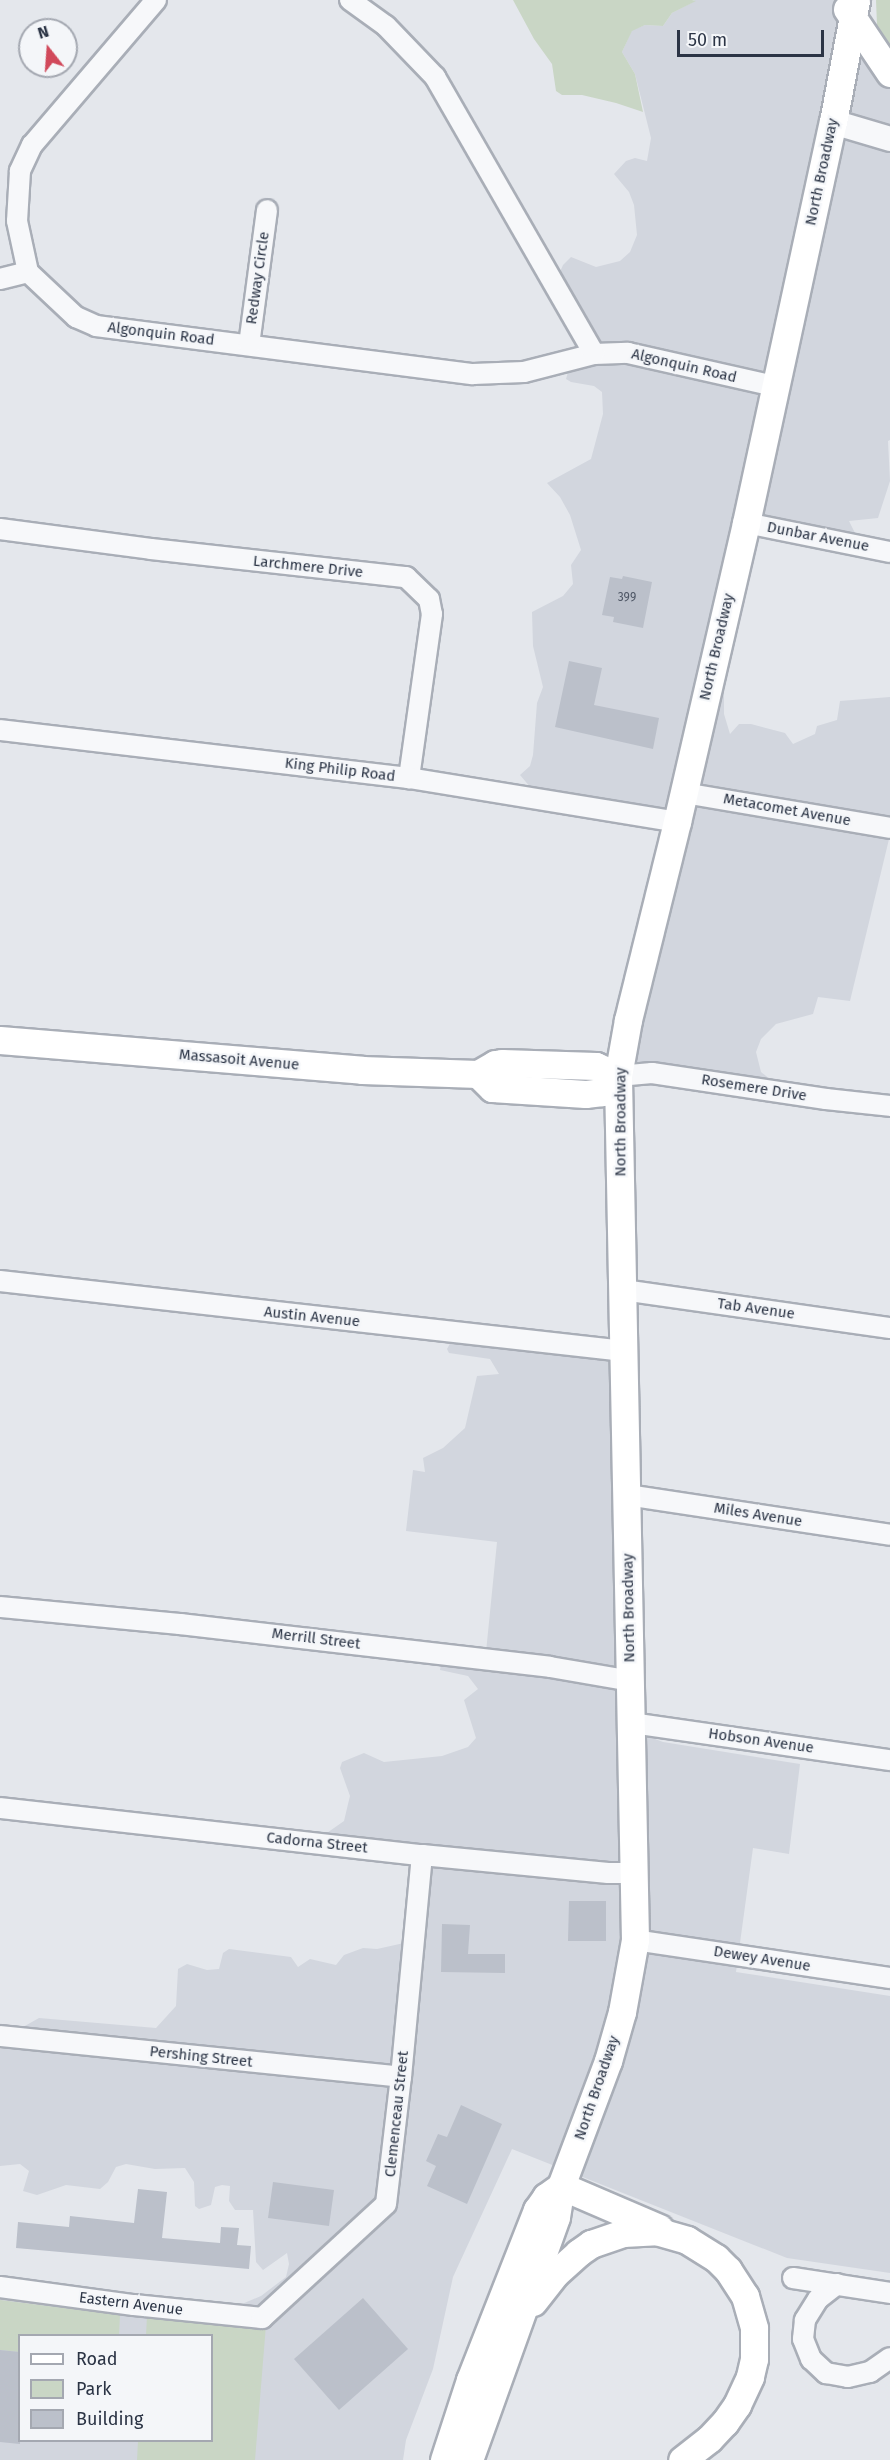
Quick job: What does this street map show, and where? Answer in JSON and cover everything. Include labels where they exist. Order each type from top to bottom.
[{"type":"main road","points":[[850,5],[890,73]]},
{"type":"main road","name":"North Broadway","points":[[469,2460],[556,2217],[561,2186],[608,2061],[622,2012],[635,1940],[618,1076],[628,1020],[684,793],[746,523],[833,122],[850,5]]},
{"type":"main road","name":"Massasoit Avenue","points":[[0,1040],[362,1070],[478,1074],[495,1064],[502,1063],[596,1066],[618,1076]]},
{"type":"main road","points":[[561,2186],[687,2240],[716,2258],[737,2281],[751,2312],[755,2344],[750,2377],[737,2405],[709,2439],[682,2460]]},
{"type":"main road","name":"North Broadway","points":[[444,2460],[477,2360],[537,2210],[546,2197],[561,2186]]},
{"type":"main road","points":[[507,2350],[544,2287],[566,2263],[591,2244],[607,2237],[639,2231],[656,2231],[687,2240]]},
{"type":"street","points":[[0,279],[28,272],[17,221],[20,171],[32,145],[156,0]]},
{"type":"street","points":[[350,0],[386,26],[435,77],[594,354]]},
{"type":"street","points":[[833,122],[890,139]]},
{"type":"street","name":"Redway Circle","points":[[249,345],[267,210]]},
{"type":"street","name":"Algonquin Road","points":[[28,272],[76,317],[96,326],[249,345],[299,354],[490,375],[524,372],[594,354],[628,352],[774,386]]},
{"type":"street","name":"Dunbar Avenue","points":[[746,523],[890,552]]},
{"type":"street","name":"Larchmere Drive","points":[[0,529],[151,549],[405,577],[429,599],[432,614],[410,778]]},
{"type":"street","name":"King Philip Road","points":[[0,730],[410,778],[677,822]]},
{"type":"street","name":"Metacomet Avenue","points":[[684,793],[890,828]]},
{"type":"street","name":"Rosemere Drive","points":[[618,1076],[652,1073],[890,1106]]},
{"type":"street","name":"Austin Avenue","points":[[0,1281],[624,1351]]},
{"type":"street","name":"Tab Avenue","points":[[623,1290],[890,1328]]},
{"type":"street","name":"Miles Avenue","points":[[627,1495],[890,1535]]},
{"type":"street","name":"Merrill Street","points":[[0,1607],[318,1640],[584,1671],[631,1681]]},
{"type":"street","name":"Hobson Avenue","points":[[632,1723],[890,1760]]},
{"type":"street","name":"Cadorna Street","points":[[0,1808],[422,1855],[608,1873],[635,1872]]},
{"type":"street","name":"Clemenceau Street","points":[[262,2318],[386,2204],[401,2077],[422,1855]]},
{"type":"street","name":"Dewey Avenue","points":[[635,1940],[890,1978]]},
{"type":"street","name":"Pershing Street","points":[[0,2036],[401,2077]]},
{"type":"street","points":[[794,2278],[890,2293]]},
{"type":"street","points":[[837,2284],[818,2298],[805,2320],[803,2339],[811,2359],[826,2373],[849,2377],[870,2372],[890,2358]]},
{"type":"street","name":"Eastern Avenue","points":[[0,2287],[134,2305],[262,2318]]},
{"type":"shaded area","points":[[693,0],[860,0],[890,73],[890,440],[888,441],[890,481],[878,518],[849,521],[856,535],[890,561],[744,534],[710,691],[724,687],[724,714],[730,734],[739,724],[751,724],[785,733],[793,744],[815,734],[817,726],[837,720],[840,701],[890,697],[890,835],[850,1001],[818,997],[813,1014],[776,1024],[761,1039],[756,1052],[761,1072],[771,1080],[781,1081],[774,1097],[624,1078],[680,824],[531,788],[520,775],[530,766],[533,755],[537,703],[543,687],[533,646],[532,612],[563,596],[573,584],[571,565],[581,550],[570,515],[560,497],[547,483],[591,459],[603,414],[602,392],[594,386],[566,379],[569,369],[584,356],[552,290],[563,265],[571,257],[596,267],[620,261],[630,252],[637,235],[634,205],[629,192],[614,174],[626,161],[635,158],[647,161],[651,138],[635,74],[622,52],[632,30],[645,25],[663,26],[672,13],[695,1]]},
{"type":"shaded area","points":[[452,1340],[620,1357],[634,1731],[663,1742],[800,1764],[789,1854],[753,1848],[736,1972],[890,1996],[890,2273],[787,2258],[512,2149],[453,2277],[433,2369],[406,2440],[403,2460],[0,2460],[0,2290],[249,2308],[242,2304],[261,2296],[286,2277],[289,2264],[287,2253],[263,2270],[256,2262],[253,2210],[235,2210],[229,2201],[230,2186],[222,2185],[215,2187],[211,2205],[199,2209],[195,2206],[194,2182],[185,2168],[155,2169],[126,2164],[116,2167],[108,2182],[100,2189],[66,2185],[37,2195],[23,2191],[29,2171],[20,2164],[0,2166],[0,2040],[39,2018],[156,2028],[176,2006],[178,1969],[187,1964],[207,1970],[219,1969],[223,1953],[229,1949],[291,1957],[298,1967],[310,1959],[336,1965],[344,1955],[363,1948],[377,1949],[404,1943],[414,1951],[427,1866],[324,1835],[344,1821],[350,1796],[340,1768],[342,1762],[364,1753],[384,1762],[442,1756],[468,1747],[476,1738],[464,1700],[478,1689],[468,1676],[440,1670],[442,1658],[485,1662],[497,1542],[406,1531],[413,1470],[425,1472],[423,1458],[443,1448],[465,1428],[477,1376],[499,1374],[490,1359],[449,1353],[447,1349]]},
{"type":"green space","points":[[513,0],[696,1],[672,13],[663,26],[645,25],[632,31],[622,52],[635,74],[643,112],[582,95],[562,95],[556,91],[552,64],[534,39]]},
{"type":"green space","points":[[876,0],[890,0],[890,47],[877,25]]},
{"type":"green space","points":[[0,2300],[120,2315],[119,2334],[18,2334],[18,2352],[0,2350]]},
{"type":"green space","points":[[147,2316],[266,2325],[255,2460],[137,2460],[138,2442],[213,2442],[213,2334],[146,2334]]},
{"type":"building","points":[[623,576],[652,582],[643,628],[613,622],[614,617],[602,615],[610,577],[622,579]]},
{"type":"building","points":[[569,661],[602,668],[594,705],[659,718],[653,749],[555,727]]},
{"type":"building","points":[[569,1901],[606,1901],[606,1941],[568,1941]]},
{"type":"building","points":[[442,1924],[470,1925],[468,1954],[505,1954],[505,1973],[441,1972]]},
{"type":"building","points":[[461,2105],[502,2124],[467,2204],[427,2186],[436,2166],[426,2161],[438,2134],[447,2137]]},
{"type":"building","points":[[273,2182],[334,2190],[329,2226],[268,2218]]},
{"type":"building","points":[[138,2189],[167,2192],[162,2238],[220,2243],[221,2227],[239,2228],[237,2245],[251,2246],[249,2269],[16,2248],[18,2222],[69,2227],[70,2216],[134,2223]]},
{"type":"building","points":[[363,2298],[408,2349],[339,2410],[294,2359]]},
{"type":"building","points":[[0,2350],[18,2352],[18,2442],[20,2444],[0,2442]]}]
